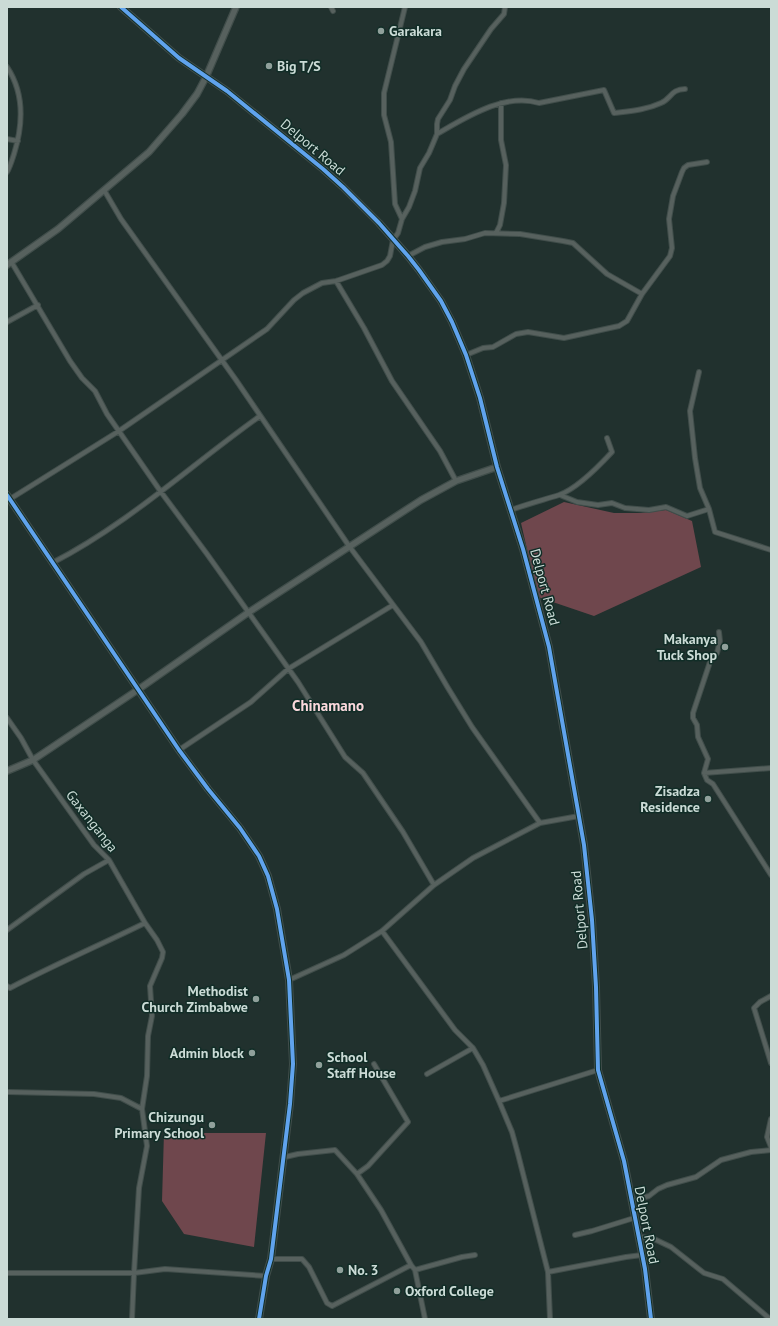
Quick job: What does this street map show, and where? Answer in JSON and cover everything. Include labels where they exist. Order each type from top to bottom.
[{"type":"street","name":"Delport Road","points":[[121,7],[179,58],[227,91],[343,187],[408,256],[441,301],[466,355],[480,398],[497,467],[523,549],[549,647],[584,845],[592,920],[596,986],[598,1070],[624,1162],[639,1237],[651,1319]]},
{"type":"street","points":[[236,7],[206,77],[197,94],[149,152],[58,229],[9,264],[38,305],[70,361],[82,378],[98,395],[107,414],[161,492],[298,682],[345,757],[363,773],[403,832],[434,886]]},
{"type":"street","points":[[402,219],[395,204],[391,142],[384,115],[384,94],[405,8],[410,7]]},
{"type":"street","points":[[260,1319],[266,1276],[271,1259],[285,1157],[293,1064],[289,980],[277,909],[268,876],[258,856],[240,828],[208,790],[179,750],[9,497],[119,431],[267,329],[294,300],[303,293],[322,283],[336,281],[382,265],[387,261],[390,256],[393,240],[398,233],[402,219],[409,208],[415,191],[420,168],[429,153],[437,134],[438,119],[450,100],[455,86],[464,69],[491,28],[504,14],[505,7]]},
{"type":"street","points":[[7,67],[18,90],[22,116],[18,141],[7,172]]},
{"type":"street","points":[[437,134],[477,112],[501,104],[529,100],[539,103],[604,90],[614,113],[639,110],[661,104],[676,90],[685,89]]},
{"type":"street","points":[[496,233],[500,225],[504,203],[506,172],[506,164],[501,140],[501,104]]},
{"type":"street","points":[[7,139],[18,141]]},
{"type":"street","points":[[466,355],[483,348],[493,348],[516,334],[528,332],[564,338],[619,326],[627,321],[642,294],[670,256],[672,248],[669,219],[672,196],[684,168],[688,165],[707,162]]},
{"type":"street","points":[[104,190],[125,226],[222,360],[349,546],[428,652],[448,688],[472,726],[540,824]]},
{"type":"street","points":[[408,256],[425,247],[442,242],[465,239],[485,233],[520,234],[564,241],[573,243],[607,274],[642,294]]},
{"type":"street","points":[[336,281],[364,328],[392,381],[440,451],[456,481]]},
{"type":"street","points":[[7,322],[38,305]]},
{"type":"street","points":[[699,372],[690,411],[700,488],[709,509],[715,532],[771,550]]},
{"type":"street","points":[[52,563],[75,551],[161,492],[260,416]]},
{"type":"street","points":[[511,510],[531,502],[560,495],[572,488],[601,464],[612,452],[607,438]]},
{"type":"street","points":[[7,771],[33,760],[249,612],[421,500],[456,481],[497,467]]},
{"type":"street","points":[[560,495],[577,502],[598,505],[612,503],[625,508],[649,510],[666,507],[687,516],[709,509]]},
{"type":"street","points":[[179,750],[250,702],[288,669],[393,605]]},
{"type":"street","points":[[719,632],[720,641],[717,653],[710,662],[693,713],[693,718],[697,725],[698,737],[708,759],[704,773],[707,780],[713,784],[771,875]]},
{"type":"street","name":"Gaxanganga","points":[[7,718],[21,738],[33,760],[94,845],[109,860],[163,952],[162,958],[150,986],[152,1016],[148,1036],[147,1076],[142,1109]]},
{"type":"street","points":[[704,773],[771,768]]},
{"type":"street","points":[[289,980],[344,955],[382,931],[434,886],[473,858],[540,824],[579,816]]},
{"type":"street","points":[[7,930],[84,874],[109,860]]},
{"type":"street","points":[[7,986],[10,988],[145,923]]},
{"type":"street","points":[[382,931],[455,1030],[473,1048],[483,1065],[499,1101],[512,1132],[548,1272],[550,1319]]},
{"type":"street","points":[[771,996],[754,1008],[771,1063]]},
{"type":"street","points":[[427,1074],[473,1048]]},
{"type":"street","points":[[357,1174],[368,1166],[408,1122],[374,1064]]},
{"type":"street","points":[[499,1101],[598,1070]]},
{"type":"street","points":[[7,1095],[7,1092],[94,1094],[121,1098],[142,1109],[147,1146],[139,1188],[132,1319]]},
{"type":"street","points":[[771,1119],[767,1137],[771,1147]]},
{"type":"street","points":[[285,1157],[335,1150],[357,1174],[381,1210],[415,1270],[418,1279],[424,1319]]},
{"type":"street","points":[[631,1201],[650,1196],[658,1189],[667,1185],[696,1177],[721,1160],[751,1152],[771,1150]]},
{"type":"street","points":[[575,1234],[592,1231],[634,1218]]},
{"type":"street","points":[[639,1237],[652,1238],[671,1247],[704,1273],[723,1279],[769,1319]]},
{"type":"street","points":[[415,1270],[462,1257],[475,1255]]},
{"type":"street","points":[[548,1272],[626,1256],[642,1255]]},
{"type":"street","points":[[271,1259],[302,1258],[309,1267],[327,1303],[332,1306],[411,1265]]},
{"type":"street","points":[[7,1273],[134,1273],[165,1269],[266,1276]]},
{"type":"shaded area","points":[[564,502],[614,513],[641,513],[666,510],[692,521],[701,567],[594,616],[538,597],[521,523]]},
{"type":"shaded area","points":[[164,1132],[266,1133],[254,1247],[184,1234],[162,1201]]},
{"type":"cycle path","points":[[121,7],[179,58],[227,91],[323,169],[379,223],[408,256],[441,301],[466,355],[480,398],[497,467],[523,549],[549,647],[584,845],[592,920],[596,987],[598,1070],[624,1161],[645,1269],[651,1319]]},
{"type":"cycle path","points":[[7,495],[179,750],[240,828],[259,856],[268,876],[277,909],[289,980],[293,1064],[290,1104],[271,1259],[266,1276],[259,1319]]},
{"type":"place","name":"Garakara","points":[[381,31]]},
{"type":"place","name":"Big T/S","points":[[269,66]]},
{"type":"place","name":"Makanya Tuck Shop","points":[[725,647]]},
{"type":"place","name":"Zisadza Residence","points":[[708,799]]},
{"type":"place","name":"Methodist Church Zimbabwe","points":[[256,999]]},
{"type":"place","name":"Admin block","points":[[252,1053]]},
{"type":"place","name":"School Staff House","points":[[319,1065]]},
{"type":"place","name":"Chizungu Primary School","points":[[212,1125]]},
{"type":"place","name":"No. 3","points":[[340,1270]]},
{"type":"place","name":"Oxford College","points":[[397,1291]]},
{"type":"district","name":"Chinamano","points":[[328,706]]}]
